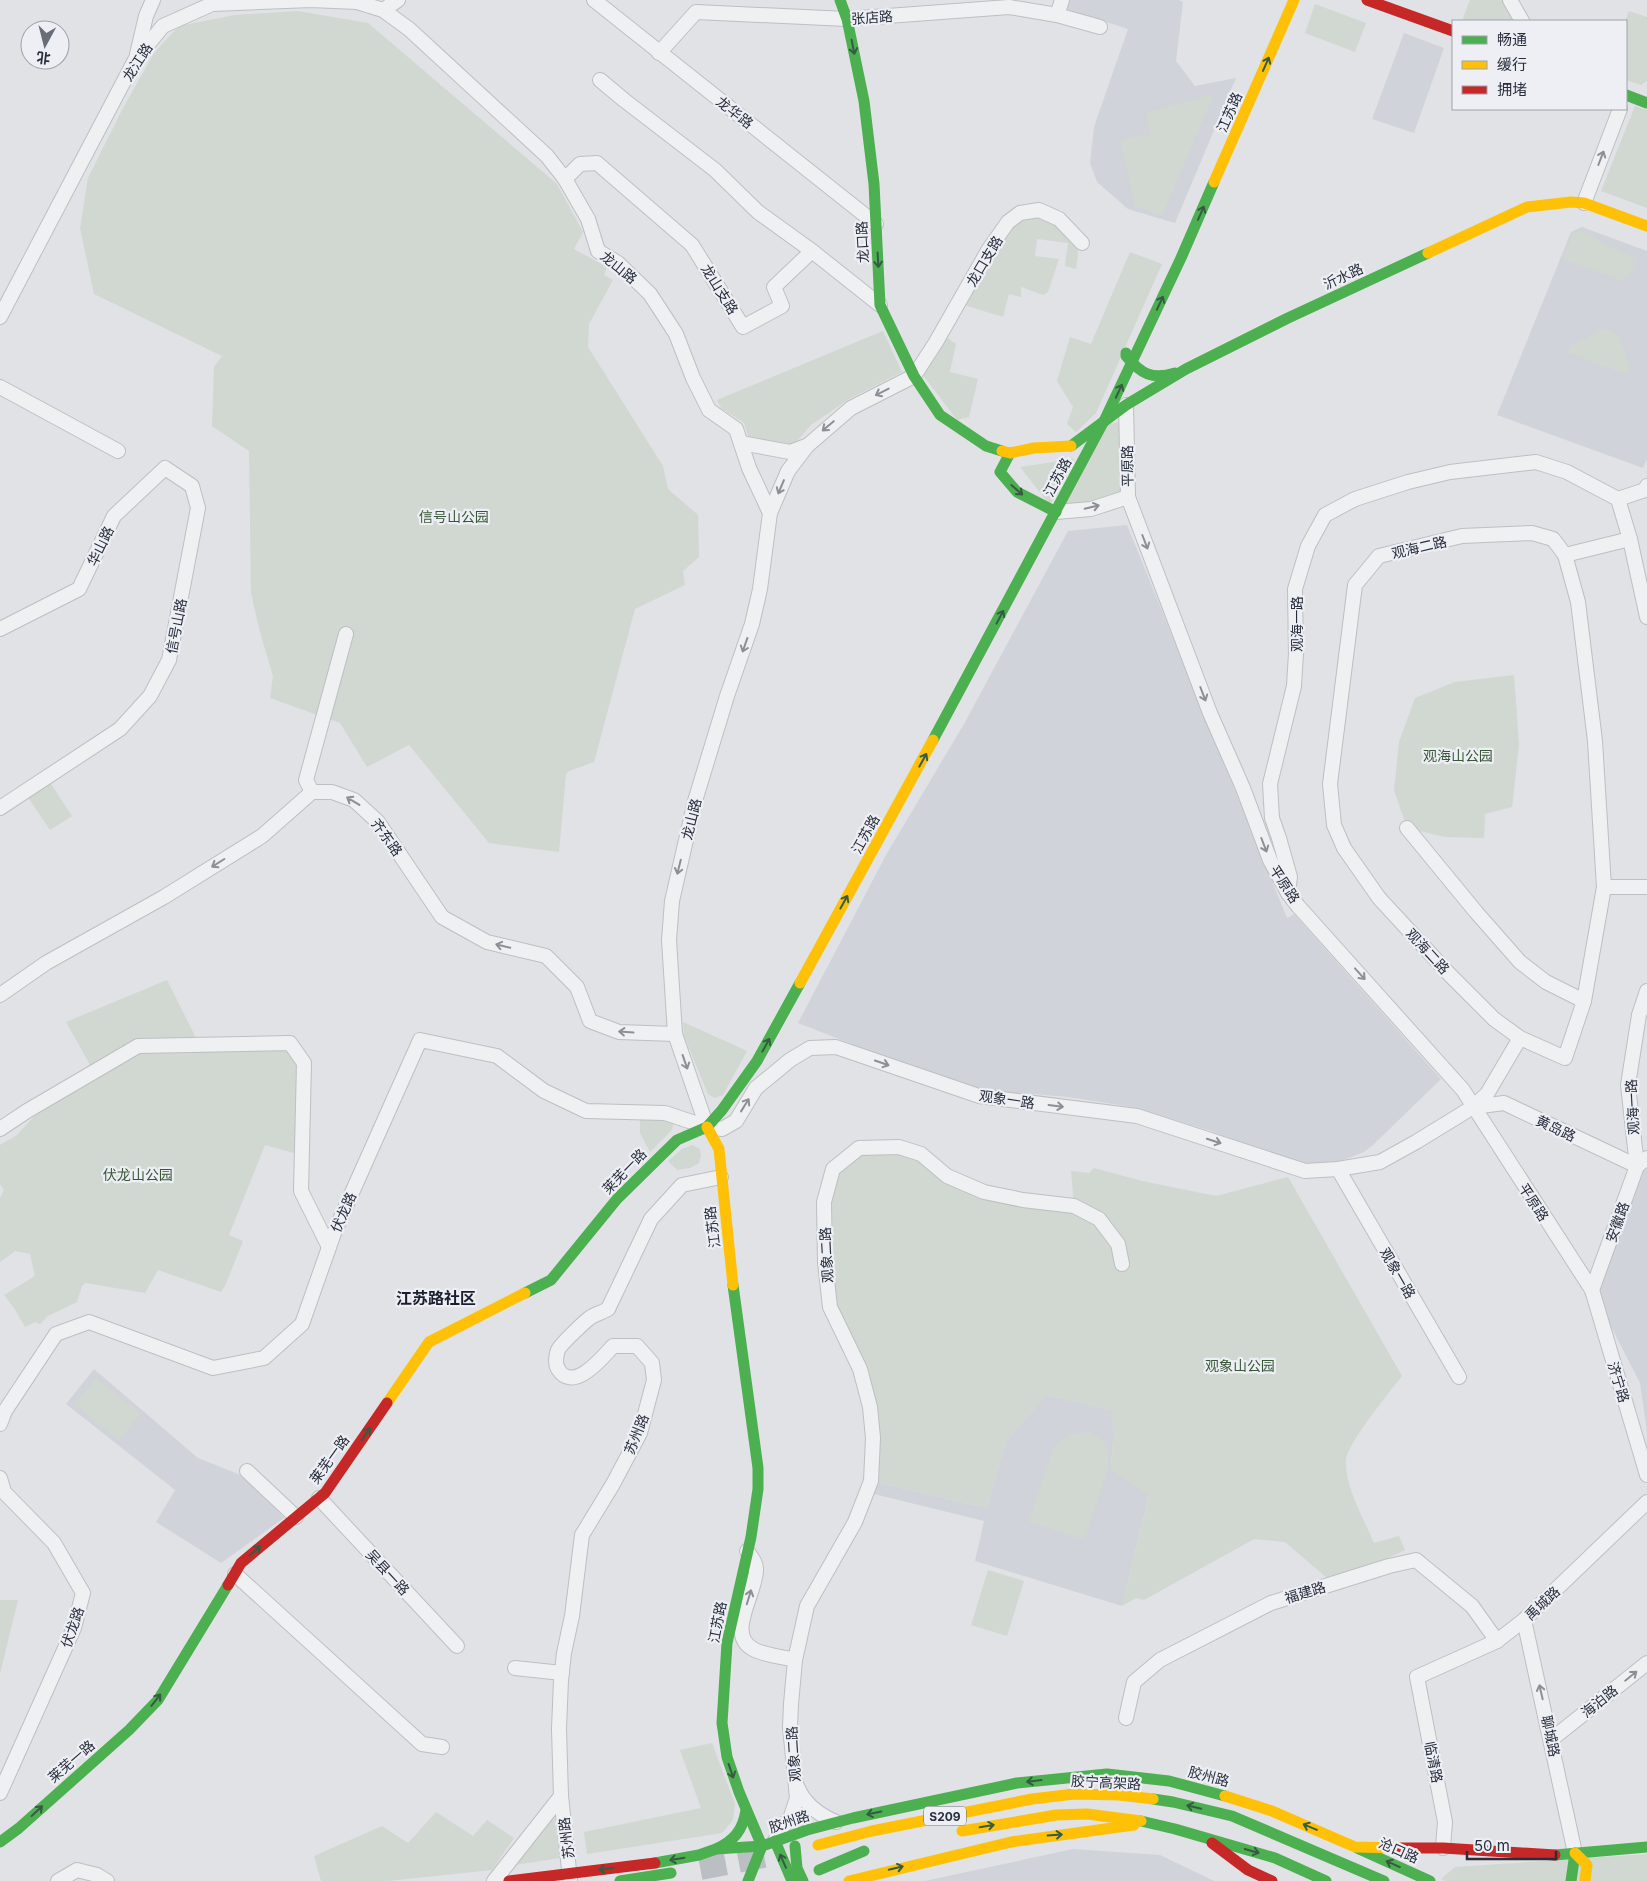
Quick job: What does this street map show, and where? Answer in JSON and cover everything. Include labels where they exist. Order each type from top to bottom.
[{"type":"main road","name":"龙口路","points":[[840,0],[847,19],[864,101],[874,184],[880,305],[914,376],[940,415],[986,446],[1010,453],[1034,448],[1071,446]]},
{"type":"main road","name":"江苏路","points":[[768,1843],[746,1810],[726,1757],[722,1723],[727,1643],[758,1489],[758,1468],[719,1149],[707,1127],[722,1110],[757,1060],[948,714],[1105,420],[1181,258],[1294,0]]},
{"type":"main road","points":[[1367,0],[1452,32]]},
{"type":"main road","points":[[1627,95],[1647,103]]},
{"type":"main road","name":"江苏路","points":[[1071,446],[1090,425],[1130,338],[1151,300],[1225,127]]},
{"type":"main road","name":"沂水路","points":[[1071,446],[1126,405],[1186,369],[1288,318],[1526,207],[1571,202],[1584,204],[1647,226]]},
{"type":"main road","points":[[1130,338],[1126,356],[1138,370],[1155,377],[1166,377],[1186,369]]},
{"type":"main road","points":[[1139,347],[1145,362],[1164,370],[1186,369]]},
{"type":"main road","name":"龙口路","points":[[986,446],[1000,472],[1017,492],[1056,512]]},
{"type":"main road","points":[[1071,446],[1082,460],[1080,466]]},
{"type":"main road","points":[[1000,472],[1010,453]]},
{"type":"main road","name":"莱芜一路","points":[[0,1842],[19,1828],[129,1730],[158,1700],[241,1563],[325,1493],[429,1342],[551,1280],[617,1199],[641,1174],[677,1140],[707,1127]]},
{"type":"main road","name":"江苏路","points":[[722,1723],[759,1810]]},
{"type":"main road","name":"胶州路","points":[[716,1849],[768,1843],[836,1822],[1017,1783],[1107,1774],[1169,1781],[1215,1792],[1272,1811],[1355,1847],[1443,1848],[1550,1855],[1574,1860],[1647,1847]]},
{"type":"main road","points":[[1062,1777],[1136,1784],[1182,1793],[1235,1809],[1264,1821],[1338,1860]]},
{"type":"main road","name":"胶宁高架路","points":[[818,1845],[872,1831],[1032,1798],[1074,1794],[1119,1795],[1164,1801],[1223,1814],[1338,1860],[1384,1881]]},
{"type":"main road","points":[[509,1881],[655,1863],[699,1855],[728,1844],[737,1835],[745,1822],[746,1810]]},
{"type":"main road","name":"S209","points":[[955,1832],[1056,1815],[1087,1814],[1147,1822],[1205,1838],[1275,1858],[1326,1881]]},
{"type":"main road","points":[[849,1881],[1011,1842],[1147,1822]]},
{"type":"main road","points":[[767,1825],[768,1843],[775,1872]]},
{"type":"main road","points":[[803,1881],[796,1868],[795,1846],[798,1838],[807,1830]]},
{"type":"main road","points":[[1205,1838],[1248,1870],[1272,1881]]},
{"type":"main road","points":[[748,1881],[768,1843]]},
{"type":"main road","points":[[768,1843],[792,1881]]},
{"type":"main road","name":"沧口路","points":[[1355,1847],[1430,1881]]},
{"type":"main road","points":[[819,1865],[869,1850]]},
{"type":"main road","points":[[1574,1860],[1587,1866],[1602,1864]]},
{"type":"main road","name":"聊城路","points":[[1571,1881],[1574,1860]]},
{"type":"main road","points":[[1585,1881],[1587,1866]]},
{"type":"main road","points":[[620,1881],[683,1870]]},
{"type":"street","points":[[135,60],[146,16],[153,0]]},
{"type":"street","name":"龙江路","points":[[0,316],[135,60],[163,26],[212,4],[311,0],[358,1],[382,10]]},
{"type":"street","points":[[382,10],[398,0]]},
{"type":"street","name":"龙华路","points":[[594,0],[876,224]]},
{"type":"street","points":[[1057,15],[1062,0]]},
{"type":"street","points":[[1510,0],[1521,20]]},
{"type":"street","name":"张店路","points":[[659,53],[696,12],[847,19],[1009,8],[1057,15],[1100,27]]},
{"type":"street","name":"龙山路","points":[[382,10],[409,29],[547,156],[565,179],[588,219],[598,251],[618,263],[650,294],[676,334],[693,378],[709,410],[736,429],[749,468],[770,514]]},
{"type":"street","points":[[600,80],[715,170],[758,212],[880,305]]},
{"type":"street","points":[[1584,204],[1620,110]]},
{"type":"street","name":"龙山支路","points":[[565,179],[580,164],[597,163],[692,246],[743,327],[782,306],[774,287],[812,252]]},
{"type":"street","name":"龙口支路","points":[[914,376],[936,342],[989,249],[1008,222],[1020,213],[1039,210],[1059,219],[1082,243]]},
{"type":"street","name":"龙山路","points":[[707,1127],[675,1034],[669,940],[672,902],[675,882],[695,801],[727,696],[752,624],[760,589],[770,514],[788,471],[806,446],[851,408],[914,376]]},
{"type":"street","points":[[0,387],[118,450]]},
{"type":"street","name":"平原路","points":[[1126,405],[1128,497],[1210,713],[1243,788],[1270,860],[1288,893],[1463,1090],[1592,1290]]},
{"type":"street","points":[[741,443],[790,452],[806,446]]},
{"type":"street","name":"观海一路","points":[[1288,893],[1290,877],[1280,838],[1272,818],[1270,784],[1294,686],[1296,653],[1295,590],[1308,546],[1325,515],[1355,499],[1408,482],[1450,472],[1536,462],[1568,472],[1618,499]]},
{"type":"street","name":"华山路","points":[[0,629],[79,589],[114,516],[166,468],[192,486]]},
{"type":"street","name":"信号山路","points":[[0,808],[120,729],[150,696],[169,660],[171,651],[198,508],[192,486]]},
{"type":"street","points":[[1618,499],[1645,490],[1647,486]]},
{"type":"street","points":[[1618,499],[1647,495]]},
{"type":"street","points":[[1056,512],[1091,509],[1128,497]]},
{"type":"street","points":[[1618,499],[1630,539],[1647,617]]},
{"type":"street","name":"观海二路","points":[[1532,533],[1553,539],[1565,555],[1578,602],[1587,666],[1595,741],[1604,886],[1584,1001],[1565,1058],[1520,1038],[1494,1019],[1456,982],[1379,898],[1344,848],[1334,826],[1330,784],[1355,585],[1379,556],[1462,536],[1532,533]]},
{"type":"street","points":[[1565,555],[1630,539]]},
{"type":"street","points":[[0,995],[46,963],[164,896],[262,836],[312,792],[306,780],[346,634]]},
{"type":"street","name":"齐东路","points":[[312,792],[332,792],[354,800],[378,822],[442,917],[487,942],[546,956],[577,987],[590,1021],[619,1032],[675,1034]]},
{"type":"street","points":[[1407,828],[1520,962],[1546,982],[1584,1001]]},
{"type":"street","points":[[1604,886],[1647,887]]},
{"type":"street","name":"观海一路","points":[[1642,1162],[1628,1085],[1639,1015],[1647,991]]},
{"type":"street","points":[[1473,1107],[1487,1094],[1520,1038]]},
{"type":"street","name":"伏龙路","points":[[2,1415],[56,1334],[89,1322],[213,1368],[264,1358],[302,1324],[329,1247],[420,1040],[497,1056],[544,1091],[586,1111],[665,1112],[707,1127]]},
{"type":"street","points":[[0,1130],[28,1111],[138,1046],[290,1043],[304,1063],[301,1191],[329,1247]]},
{"type":"street","name":"观象一路","points":[[707,1127],[722,1129],[736,1121],[756,1088],[790,1060],[810,1048],[836,1047],[979,1096],[1137,1116],[1304,1171],[1338,1169],[1380,1162],[1473,1107]]},
{"type":"street","name":"黄岛路","points":[[1473,1107],[1504,1103],[1642,1162]]},
{"type":"street","name":"观象二路","points":[[768,1843],[790,1819],[796,1798],[790,1728],[795,1660],[807,1606],[855,1522],[871,1481],[873,1438],[870,1407],[860,1369],[830,1307],[825,1262],[824,1202],[833,1169],[859,1148],[899,1147],[921,1154],[947,1176],[984,1192],[1023,1200],[1074,1206],[1099,1219],[1118,1244],[1122,1264]]},
{"type":"street","name":"安徽路","points":[[1592,1290],[1642,1162]]},
{"type":"street","name":"观象一路","points":[[1338,1169],[1459,1377]]},
{"type":"street","name":"苏州路","points":[[571,1881],[561,1796],[560,1729],[562,1673],[572,1616],[582,1535],[613,1484],[640,1433],[654,1380],[652,1363],[637,1346],[614,1346],[590,1370],[574,1378],[565,1376],[558,1369],[556,1359],[558,1349],[591,1317],[608,1309],[651,1219],[682,1185],[721,1177]]},
{"type":"street","name":"济宁路","points":[[1592,1290],[1647,1475]]},
{"type":"street","points":[[247,1471],[296,1517]]},
{"type":"street","name":"伏龙路","points":[[0,1478],[4,1492],[54,1543],[83,1593],[74,1628],[0,1792]]},
{"type":"street","name":"吴县一路","points":[[319,1498],[457,1646]]},
{"type":"street","name":"禹城路","points":[[1417,1677],[1497,1642],[1524,1620],[1647,1502]]},
{"type":"street","points":[[747,1551],[754,1560],[756,1569],[752,1590],[741,1625],[745,1643],[754,1650],[795,1660]]},
{"type":"street","name":"福建路","points":[[1126,1718],[1134,1682],[1160,1660],[1271,1603],[1389,1566],[1416,1560],[1472,1606],[1497,1642]]},
{"type":"street","points":[[235,1574],[422,1744],[442,1748]]},
{"type":"street","name":"聊城路","points":[[1524,1620],[1552,1739],[1574,1860]]},
{"type":"street","name":"海泊路","points":[[1552,1739],[1647,1663]]},
{"type":"street","points":[[515,1668],[562,1673]]},
{"type":"street","name":"临清路","points":[[1417,1677],[1445,1822],[1443,1848]]},
{"type":"street","points":[[795,1782],[800,1794],[810,1806],[824,1817],[836,1822]]},
{"type":"street","points":[[494,1881],[561,1796]]},
{"type":"street","points":[[58,1881],[77,1870],[97,1875],[107,1881]]},
{"type":"shaded area","points":[[1062,0],[1178,0],[1183,2],[1176,61],[1195,86],[1236,78],[1175,223],[1128,209],[1097,182],[1090,163],[1094,127],[1128,29],[1060,7]]},
{"type":"shaded area","points":[[1404,33],[1444,48],[1414,133],[1372,119]]},
{"type":"shaded area","points":[[1582,227],[1647,251],[1647,459],[1643,468],[1497,415],[1571,232]]},
{"type":"shaded area","points":[[1127,525],[1287,918],[1294,914],[1441,1079],[1373,1145],[1364,1152],[1333,1164],[1294,1164],[1211,1131],[1132,1107],[1068,1097],[965,1088],[798,1023],[886,855],[964,724],[1068,531]]},
{"type":"shaded area","points":[[1647,1167],[1647,1431],[1640,1383],[1596,1297],[1642,1171]]},
{"type":"shaded area","points":[[94,1369],[198,1458],[248,1478],[284,1518],[221,1563],[156,1522],[175,1490],[66,1404]]},
{"type":"shaded area","points":[[1046,1395],[1113,1411],[1111,1470],[1149,1495],[1122,1606],[975,1561],[984,1521],[866,1492],[871,1481],[987,1508],[1006,1441]]},
{"type":"shaded area","points":[[1073,1849],[1160,1855],[1214,1881],[925,1881]]},
{"type":"green space","points":[[1470,0],[1502,0],[1513,20],[1462,20]]},
{"type":"green space","points":[[1315,4],[1366,23],[1355,52],[1305,33]]},
{"type":"green space","name":"信号山公园","points":[[298,11],[368,23],[557,184],[583,232],[574,249],[607,267],[604,275],[613,280],[589,324],[588,347],[663,466],[668,489],[698,515],[699,557],[683,571],[685,585],[635,609],[594,762],[569,771],[566,774],[559,852],[489,843],[409,745],[367,767],[340,723],[270,698],[273,676],[251,593],[249,451],[212,426],[214,367],[222,356],[94,294],[80,228],[88,178],[122,110],[154,53],[179,26],[235,15]]},
{"type":"green space","points":[[1629,11],[1647,17],[1647,81],[1641,85],[1627,80],[1627,20],[1625,20]]},
{"type":"green space","points":[[1214,94],[1162,216],[1135,206],[1120,141],[1150,134],[1146,113]]},
{"type":"green space","points":[[1635,106],[1647,110],[1647,208],[1601,191]]},
{"type":"green space","points":[[1038,216],[1056,223],[1077,244],[1076,269],[1065,266],[1068,243],[1037,239],[1035,256],[1059,259],[1048,292],[1043,295],[1021,287],[1021,297],[1009,294],[1003,317],[964,305],[1009,231],[1020,221]]},
{"type":"green space","points":[[1580,231],[1637,259],[1629,277],[1625,275],[1622,281],[1563,259],[1573,233]]},
{"type":"green space","points":[[1130,252],[1162,264],[1096,413],[1076,432],[1067,424],[1073,407],[1057,381],[1070,337],[1091,344]]},
{"type":"green space","points":[[1605,329],[1618,335],[1630,367],[1628,375],[1568,353],[1571,345]]},
{"type":"green space","points":[[883,331],[902,372],[849,399],[811,425],[792,447],[750,441],[744,423],[721,408],[717,400]]},
{"type":"green space","points":[[946,337],[956,344],[950,372],[978,379],[969,417],[957,420],[923,375]]},
{"type":"green space","points":[[1121,421],[1124,493],[1092,503],[1063,507],[1106,425]]},
{"type":"green space","points":[[1074,459],[1050,505],[1020,467]]},
{"type":"green space","name":"观海山公园","points":[[1514,675],[1519,744],[1512,807],[1485,814],[1484,838],[1445,837],[1407,828],[1394,790],[1399,742],[1415,698],[1455,682]]},
{"type":"green space","points":[[49,781],[72,816],[50,830],[27,796]]},
{"type":"green space","name":"伏龙山公园","points":[[167,980],[197,1040],[299,1049],[301,1155],[265,1145],[229,1235],[243,1241],[221,1292],[158,1270],[145,1293],[86,1283],[82,1286],[77,1302],[48,1316],[40,1324],[35,1322],[25,1327],[4,1295],[35,1276],[30,1254],[15,1251],[0,1262],[0,1198],[4,1190],[0,1184],[0,1145],[17,1135],[39,1111],[90,1076],[89,1063],[66,1022]]},
{"type":"green space","points":[[683,1022],[747,1051],[723,1095],[715,1098],[708,1094],[684,1036]]},
{"type":"green space","points":[[640,1116],[672,1119],[674,1123],[671,1131],[650,1152],[640,1133]]},
{"type":"green space","points":[[692,1145],[700,1149],[699,1163],[690,1168],[677,1170],[668,1161],[682,1149]]},
{"type":"green space","name":"观象山公园","points":[[899,1147],[984,1192],[1074,1205],[1071,1171],[1089,1173],[1094,1168],[1142,1181],[1216,1196],[1288,1177],[1402,1376],[1354,1441],[1348,1451],[1346,1469],[1351,1491],[1374,1543],[1399,1536],[1405,1550],[1382,1561],[1341,1590],[1285,1542],[1254,1539],[1144,1600],[1136,1598],[1122,1606],[1149,1496],[1111,1470],[1113,1442],[1112,1411],[1046,1395],[1006,1441],[987,1508],[871,1481],[870,1407],[830,1307],[825,1262],[833,1169],[859,1148]]},
{"type":"green space","points":[[96,1378],[141,1414],[119,1441],[75,1404]]},
{"type":"green space","points":[[1089,1432],[1103,1439],[1109,1455],[1108,1469],[1085,1540],[1029,1522],[1054,1447],[1069,1434]]},
{"type":"green space","points":[[988,1570],[1024,1581],[1007,1636],[971,1625]]},
{"type":"green space","points":[[0,1600],[18,1600],[0,1674]]},
{"type":"green space","points":[[712,1743],[735,1804],[733,1820],[722,1833],[587,1854],[584,1832],[701,1808],[680,1750]]},
{"type":"green space","points":[[436,1812],[473,1836],[487,1820],[514,1838],[492,1870],[388,1881],[321,1881],[314,1856],[382,1826],[408,1843]]},
{"type":"green space","points":[[554,1815],[560,1858],[515,1865]]},
{"type":"green space","points":[[1647,1854],[1647,1881],[1446,1881],[1441,1879],[1455,1867]]},
{"type":"tunnel","points":[[700,1867],[768,1854]]},
{"type":"traffic: fast","points":[[840,0],[847,19],[864,101],[874,184],[880,305],[914,376],[940,415],[986,446],[1002,451]]},
{"type":"traffic: fast","points":[[1627,95],[1647,103]]},
{"type":"traffic: fast","points":[[933,740],[1105,419],[1181,258],[1214,182]]},
{"type":"traffic: fast","points":[[1071,446],[1126,405],[1186,369],[1288,318],[1428,253]]},
{"type":"traffic: fast","points":[[1126,353],[1131,362],[1148,374],[1160,376],[1175,373]]},
{"type":"traffic: fast","points":[[1010,453],[1000,472],[1017,492],[1056,512]]},
{"type":"traffic: fast","points":[[525,1293],[551,1280],[617,1199],[677,1140],[707,1127],[722,1110],[757,1061],[800,983]]},
{"type":"traffic: fast","points":[[733,1285],[758,1468],[758,1489],[751,1537],[727,1643],[722,1723],[727,1757],[739,1792],[762,1846]]},
{"type":"traffic: fast","points":[[0,1842],[19,1828],[129,1730],[158,1700],[228,1585]]},
{"type":"traffic: fast","points":[[748,1881],[762,1846],[807,1830],[853,1818],[1017,1783],[1107,1774],[1169,1781],[1225,1796]]},
{"type":"traffic: fast","points":[[1153,1799],[1232,1816],[1384,1881]]},
{"type":"traffic: fast","points":[[716,1849],[737,1834],[743,1823],[746,1810]]},
{"type":"traffic: fast","points":[[1141,1821],[1275,1858],[1326,1881]]},
{"type":"traffic: fast","points":[[775,1841],[792,1881]]},
{"type":"traffic: fast","points":[[655,1863],[699,1855],[716,1849],[762,1846]]},
{"type":"traffic: fast","points":[[795,1846],[797,1868],[803,1881]]},
{"type":"traffic: fast","points":[[1555,1855],[1647,1847]]},
{"type":"traffic: fast","points":[[1357,1848],[1430,1881]]},
{"type":"traffic: fast","points":[[819,1870],[864,1851]]},
{"type":"traffic: fast","points":[[1571,1881],[1575,1853]]},
{"type":"traffic: fast","points":[[620,1881],[671,1873]]},
{"type":"traffic: slow","points":[[1214,182],[1294,0]]},
{"type":"traffic: slow","points":[[1428,253],[1527,207],[1571,202],[1584,203],[1647,226]]},
{"type":"traffic: slow","points":[[1002,451],[1010,453],[1034,448],[1071,446]]},
{"type":"traffic: slow","points":[[800,983],[933,740]]},
{"type":"traffic: slow","points":[[707,1127],[719,1149],[733,1285]]},
{"type":"traffic: slow","points":[[387,1403],[429,1342],[525,1293]]},
{"type":"traffic: slow","points":[[818,1845],[872,1831],[1032,1799],[1074,1794],[1119,1795],[1153,1799]]},
{"type":"traffic: slow","points":[[1225,1796],[1272,1811],[1355,1847],[1401,1848]]},
{"type":"traffic: slow","points":[[962,1831],[1056,1815],[1087,1814],[1141,1821]]},
{"type":"traffic: slow","points":[[849,1881],[1011,1842],[1134,1825]]},
{"type":"traffic: slow","points":[[1575,1853],[1587,1865],[1585,1881]]},
{"type":"traffic: jam","points":[[1367,0],[1452,31]]},
{"type":"traffic: jam","points":[[228,1585],[241,1563],[325,1493],[387,1403]]},
{"type":"traffic: jam","points":[[1212,1843],[1248,1870],[1272,1881]]},
{"type":"traffic: jam","points":[[1401,1848],[1443,1848],[1555,1855]]},
{"type":"traffic: jam","points":[[509,1881],[655,1863]]},
{"type":"district","name":"江苏路社区","points":[[436,1298]]}]
